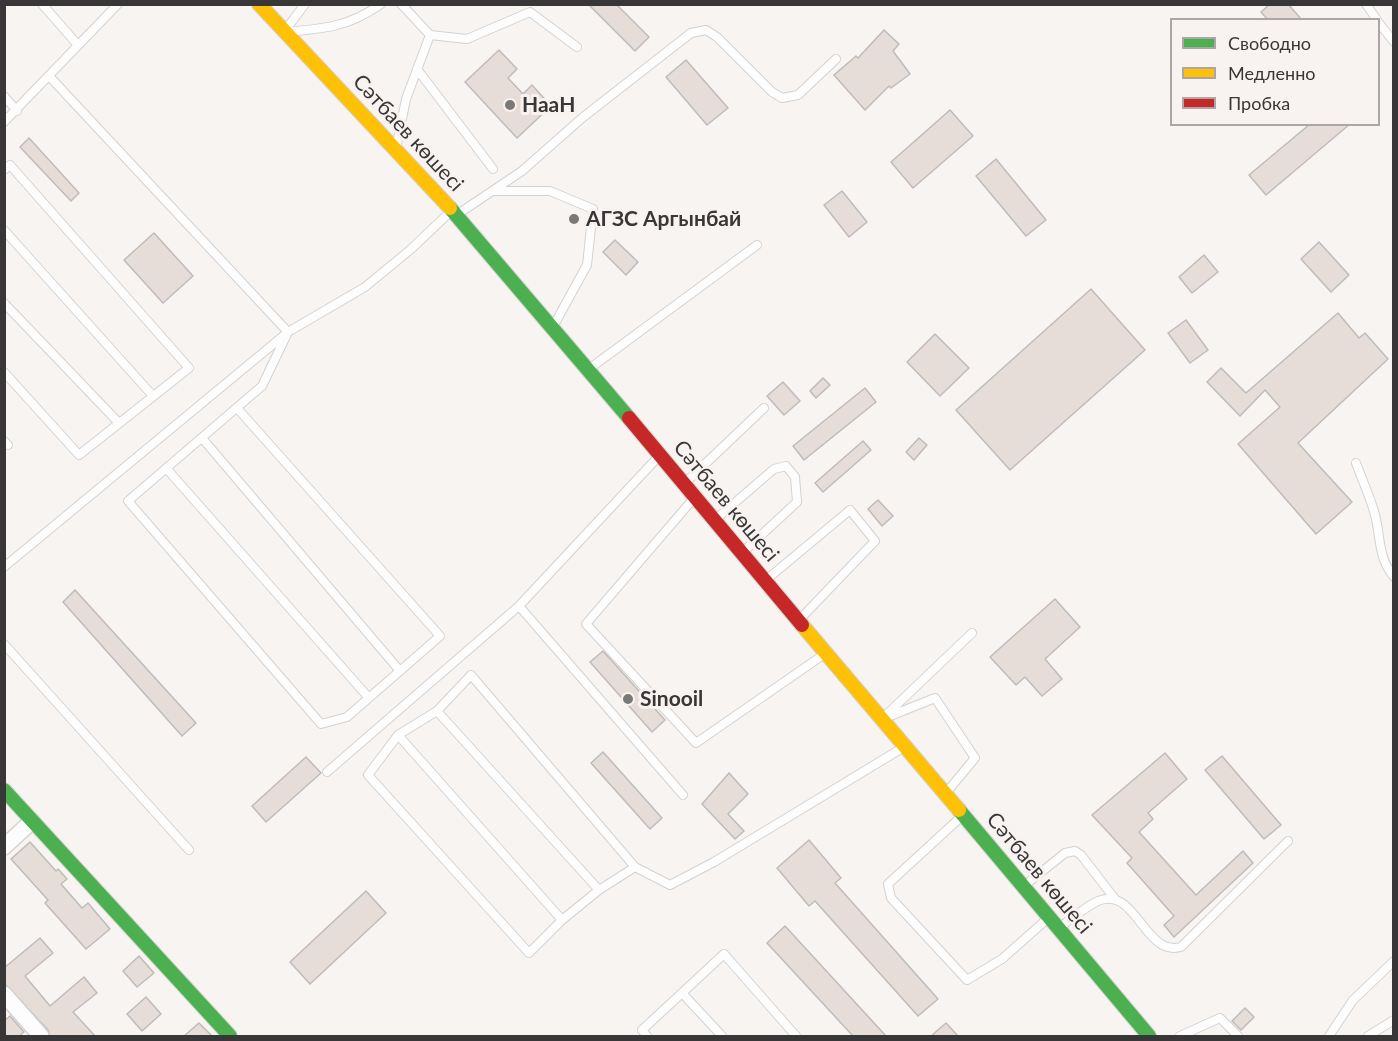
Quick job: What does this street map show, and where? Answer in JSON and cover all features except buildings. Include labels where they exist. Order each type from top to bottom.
[{"type":"main road","name":"Сәтбаев көшесі","points":[[259,4],[454,212],[1149,1036]]},
{"type":"main road","points":[[4,790],[230,1036]]},
{"type":"street","points":[[4,847],[32,821]]},
{"type":"street","points":[[4,994],[41,1036]]},
{"type":"lane","points":[[42,4],[77,44]]},
{"type":"lane","points":[[4,122],[118,4]]},
{"type":"lane","points":[[284,32],[305,4]]},
{"type":"lane","points":[[284,32],[321,29],[361,19],[381,4]]},
{"type":"lane","points":[[401,4],[430,35],[466,39],[530,12],[577,47]]},
{"type":"lane","points":[[1366,4],[1376,18]]},
{"type":"lane","points":[[1380,24],[1394,42]]},
{"type":"lane","points":[[4,567],[288,332],[365,287],[454,212],[493,191],[522,171],[582,118],[691,33],[706,30],[717,37],[772,92],[782,98],[798,95],[836,59]]},
{"type":"lane","points":[[396,150],[406,99],[430,35]]},
{"type":"lane","points":[[417,69],[494,169]]},
{"type":"lane","points":[[49,76],[288,332]]},
{"type":"lane","points":[[4,96],[17,111]]},
{"type":"lane","points":[[4,170],[10,165],[189,368],[79,455],[4,372]]},
{"type":"lane","points":[[493,191],[550,191],[593,209],[587,265],[552,328]]},
{"type":"lane","points":[[4,230],[153,396]]},
{"type":"lane","points":[[588,370],[757,245]]},
{"type":"lane","points":[[4,303],[119,423]]},
{"type":"lane","points":[[237,408],[440,636],[347,717],[321,724],[128,501],[262,386],[288,332]]},
{"type":"lane","points":[[684,484],[764,408]]},
{"type":"lane","points":[[202,438],[400,670]]},
{"type":"lane","points":[[327,772],[519,606],[660,455]]},
{"type":"lane","points":[[1356,463],[1375,513],[1377,542],[1388,570],[1394,577]]},
{"type":"lane","points":[[714,520],[774,469],[786,466],[795,477],[797,502],[742,554]]},
{"type":"lane","points":[[166,468],[369,698]]},
{"type":"lane","points":[[695,497],[586,624],[696,743],[826,653]]},
{"type":"lane","points":[[765,580],[850,510],[875,541],[799,620]]},
{"type":"lane","points":[[519,606],[683,795]]},
{"type":"lane","points":[[882,719],[972,633]]},
{"type":"lane","points":[[4,644],[189,850]]},
{"type":"lane","points":[[635,867],[599,890],[562,920],[529,953],[368,775],[398,735],[437,711],[471,675],[635,867],[670,885],[714,862],[905,747]]},
{"type":"lane","points":[[882,719],[935,698],[975,758],[945,794]]},
{"type":"lane","points":[[437,711],[599,890]]},
{"type":"lane","points":[[398,735],[562,920]]},
{"type":"lane","points":[[963,816],[888,884],[891,898],[967,980],[1002,959],[1048,917]]},
{"type":"lane","points":[[1023,887],[1065,853],[1075,851],[1081,855],[1115,899],[1128,907],[1158,944],[1173,949],[1181,947],[1288,841]]},
{"type":"lane","points":[[1058,928],[1097,901],[1115,899]]},
{"type":"lane","points":[[647,1036],[642,1030],[724,954],[796,1036]]},
{"type":"lane","points":[[1329,1036],[1353,1000],[1394,961]]},
{"type":"lane","points":[[682,993],[722,1036]]},
{"type":"lane","points":[[1180,1036],[1220,1018],[1239,1036]]},
{"type":"lane","points":[[1368,1036],[1394,1020]]},
{"type":"traffic: fast","points":[[450,208],[629,418]]},
{"type":"traffic: fast","points":[[4,790],[230,1036]]},
{"type":"traffic: fast","points":[[959,810],[1149,1036]]},
{"type":"traffic: slow","points":[[259,4],[450,208]]},
{"type":"traffic: slow","points":[[802,625],[959,810]]},
{"type":"traffic: jam","points":[[629,418],[802,625]]},
{"type":"place","name":"НааН","points":[[510,105]]},
{"type":"place","name":"АГЗС Аргынбай","points":[[574,219]]},
{"type":"place","name":"Sinooil","points":[[628,699]]}]
